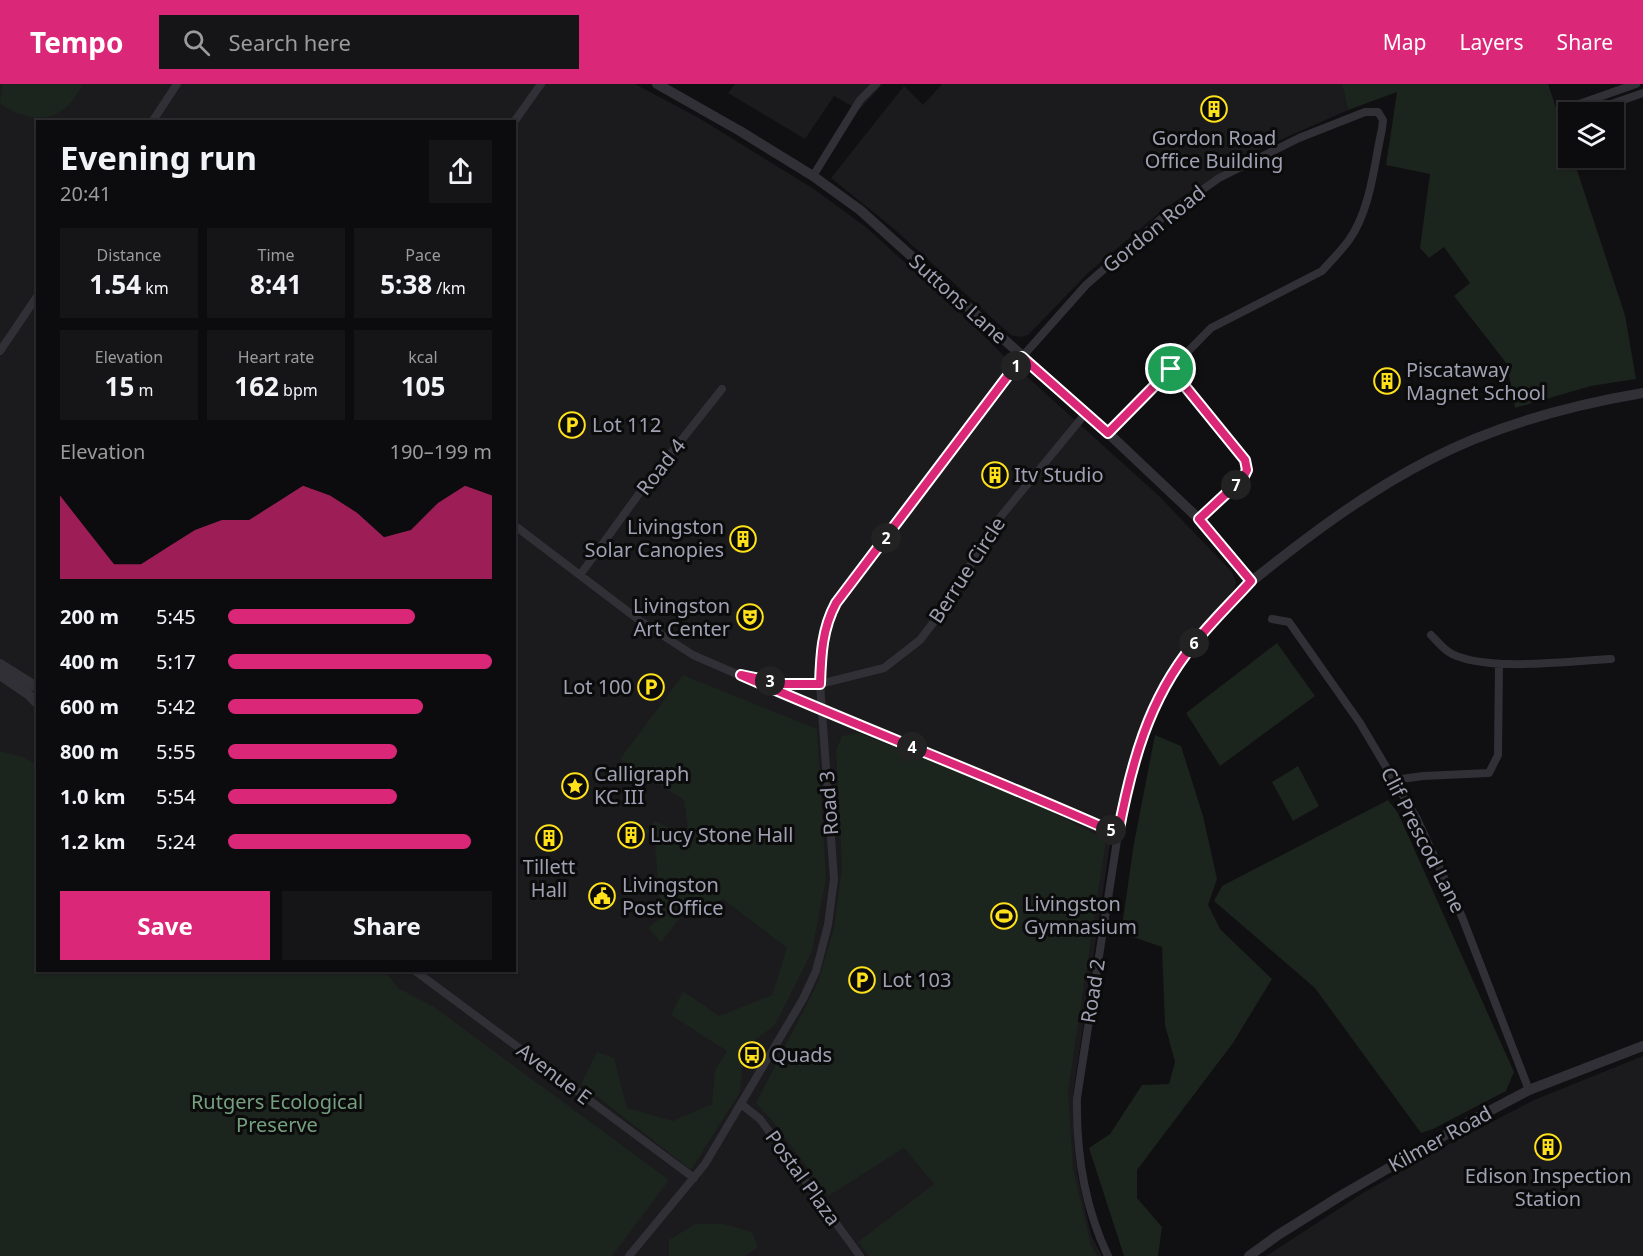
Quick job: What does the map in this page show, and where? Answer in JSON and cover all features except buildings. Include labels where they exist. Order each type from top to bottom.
[{"type":"street","points":[[153,120],[177,84]]},
{"type":"street","points":[[515,120],[541,84]]},
{"type":"street","name":"Suttons Lane","points":[[657,84],[813,176],[860,210],[1108,433],[1199,519],[1251,581]]},
{"type":"street","points":[[813,176],[860,100],[876,84]]},
{"type":"street","points":[[1585,102],[1636,84]]},
{"type":"street","points":[[1617,102],[1643,93]]},
{"type":"street","name":"Gordon Road","points":[[1022,357],[1086,285],[1162,218],[1219,178],[1299,138],[1365,112],[1378,112],[1383,120],[1383,129],[1367,198],[1350,238],[1322,271],[1211,328],[1171,369]]},
{"type":"street","points":[[0,351],[36,298]]},
{"type":"street","name":"Road 3","points":[[629,1256],[705,1164],[816,971],[828,925],[834,879],[820,684],[821,651],[825,629],[836,603],[1022,357]]},
{"type":"street","points":[[1108,433],[1171,369],[1245,460],[1247,470],[1243,478],[1199,519]]},
{"type":"street","name":"Road 4","points":[[580,575],[641,491],[722,389]]},
{"type":"street","points":[[1251,581],[1322,525],[1430,459],[1489,433],[1520,423],[1614,398],[1643,393]]},
{"type":"street","name":"Berrue Circle","points":[[741,675],[783,684],[820,684],[884,668],[920,640],[949,602],[993,526],[1085,414]]},
{"type":"street","points":[[516,527],[639,620],[693,655],[822,711],[1038,798],[1118,834]]},
{"type":"street","name":"Road 2","points":[[1108,1256],[1096,1231],[1083,1183],[1078,1145],[1077,1098],[1118,834],[1135,755],[1159,695],[1192,645],[1251,581]]},
{"type":"street","name":"Clif Prescod Lane","points":[[1272,619],[1289,622],[1360,723],[1417,819],[1462,917],[1529,1090]]},
{"type":"street","points":[[1431,635],[1450,653],[1471,661],[1499,664],[1611,660]]},
{"type":"street","points":[[0,664],[36,687]]},
{"type":"street","points":[[1394,780],[1423,776],[1489,773],[1498,756],[1499,664]]},
{"type":"street","points":[[0,675],[36,702]]},
{"type":"street","name":"Avenue E","points":[[417,972],[694,1178]]},
{"type":"street","name":"Kilmer Road","points":[[1249,1256],[1269,1240],[1342,1195],[1461,1126],[1529,1090],[1643,1046]]},
{"type":"street","name":"Postal Plaza","points":[[741,1104],[760,1119],[860,1256]]},
{"type":"shaded area","points":[[0,84],[635,84],[699,118],[814,189],[867,228],[1158,495],[1232,572],[1236,582],[1234,590],[1172,667],[1143,721],[1132,752],[1112,831],[1073,1094],[1074,1144],[1078,1177],[1091,1235],[1102,1256],[0,1256]]},
{"type":"shaded area","points":[[735,84],[883,84],[859,110],[834,96],[805,139],[728,93]]},
{"type":"shaded area","points":[[942,84],[1342,84],[1348,110],[1255,151],[1165,208],[1089,272],[1028,335],[1021,337],[1011,335],[893,228],[831,178],[904,86],[923,105]]},
{"type":"shaded area","points":[[1643,1056],[1643,1256],[1266,1256],[1363,1193],[1451,1143],[1534,1100]]},
{"type":"green space","points":[[2,84],[82,84],[67,107],[53,115],[36,118],[19,114],[0,104]]},
{"type":"green space","points":[[1342,84],[1548,84],[1558,114],[1558,168],[1576,168],[1625,315],[1636,379],[1591,386],[1515,408],[1507,364],[1454,296],[1470,283],[1444,247],[1429,258],[1420,248],[1430,174],[1386,165],[1397,92],[1348,110]]},
{"type":"green space","points":[[1277,643],[1315,696],[1220,766],[1186,713]]},
{"type":"green space","points":[[683,675],[817,729],[826,879],[812,951],[775,1025],[744,1048],[740,1092],[691,1170],[581,1084],[597,1052],[614,1058],[627,1108],[673,1121],[712,1104],[715,1070],[727,1051],[671,1015],[683,991],[719,1016],[772,995],[787,948],[723,899],[710,908],[694,900],[661,942],[648,928],[661,918],[655,844],[645,831],[655,821],[682,834],[688,828],[684,800],[620,759]]},
{"type":"green space","points":[[859,733],[1027,799],[1106,840],[1068,1091],[1073,1169],[1091,1245],[1097,1256],[869,1256],[858,1242],[934,1184],[904,1148],[828,1196],[775,1124],[756,1103],[818,982],[834,928],[842,866],[836,750],[842,736]]},
{"type":"green space","points":[[1155,735],[1181,746],[1203,816],[1217,879],[1208,905],[1220,929],[1272,979],[1233,1043],[1137,1170],[1137,1198],[1162,1227],[1158,1256],[1124,1256],[1089,1148],[1110,1134],[1142,1085],[1169,1084],[1175,1062],[1165,1025],[1162,947],[1121,933],[1134,843]]},
{"type":"green space","name":"Rutgers Ecological Preserve","points":[[0,751],[23,757],[36,764],[36,972],[386,972],[398,988],[434,1007],[669,1180],[612,1256],[0,1256]]},
{"type":"green space","points":[[1298,766],[1319,806],[1293,821],[1272,782]]},
{"type":"green space","points":[[1388,800],[1398,813],[1514,1072],[1506,1091],[1421,1133],[1315,988],[1214,901],[1222,886]]},
{"type":"green space","points":[[695,1224],[723,1224],[752,1232],[758,1247],[745,1256],[669,1256],[669,1240]]},
{"type":"place","name":"Gordon Road Office Building","points":[[1214,109]]},
{"type":"place","name":"Piscataway Magnet School","points":[[1387,381]]},
{"type":"place","name":"Lot 112","points":[[572,425]]},
{"type":"place","name":"Itv Studio","points":[[995,475]]},
{"type":"place","name":"Livingston Solar Canopies","points":[[743,539]]},
{"type":"place","name":"Livingston Art Center","points":[[750,617]]},
{"type":"place","name":"Lot 100","points":[[651,687]]},
{"type":"place","name":"Calligraph KC III","points":[[575,786]]},
{"type":"place","name":"Lucy Stone Hall","points":[[631,835]]},
{"type":"place","name":"Tillett Hall","points":[[549,838]]},
{"type":"place","name":"Livingston Post Office","points":[[602,896]]},
{"type":"place","name":"Livingston Gymnasium","points":[[1004,916]]},
{"type":"place","name":"Lot 103","points":[[862,980]]},
{"type":"place","name":"Quads","points":[[752,1055]]},
{"type":"place","name":"Edison Inspection Station","points":[[1548,1147]]},
{"type":"route","points":[[1022,357],[1108,433],[1171,369],[1245,460],[1247,470],[1243,478],[1199,519],[1251,581],[1192,645],[1159,695],[1135,755],[1118,834],[1038,798],[822,711],[741,675],[783,684],[820,684],[821,651],[825,629],[836,603],[1022,357]]}]
